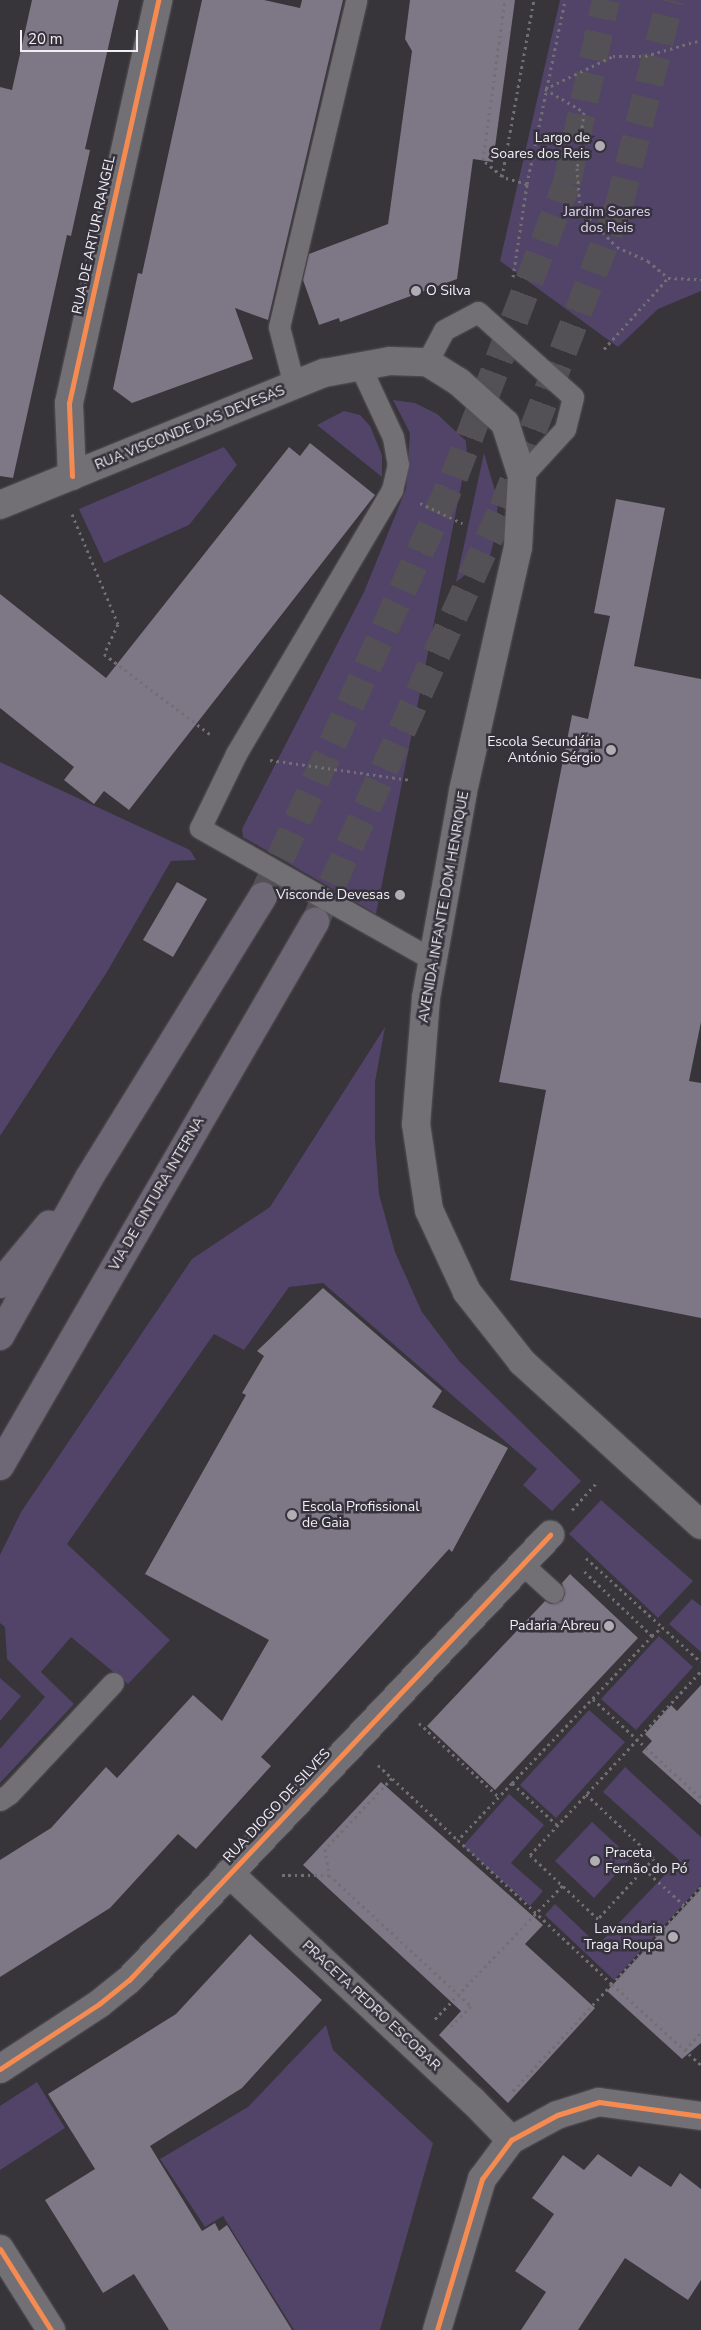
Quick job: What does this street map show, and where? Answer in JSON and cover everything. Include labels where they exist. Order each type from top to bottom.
[{"type":"highway","points":[[0,1336],[90,1178],[263,896]]},
{"type":"highway","name":"VIA DE CINTURA INTERNA","points":[[0,1466],[315,922]]},
{"type":"highway","points":[[0,1284],[90,1178]]},
{"type":"street","name":"RUA DE ARTUR RANGEL","points":[[72,476],[69,403],[158,0]]},
{"type":"street","points":[[360,366],[390,361],[427,362]]},
{"type":"street","name":"AVENIDA INFANTE DOM HENRIQUE","points":[[427,362],[459,382],[505,423],[522,476],[518,547],[463,792],[426,998],[416,1124],[429,1210],[467,1292],[522,1362],[701,1525]]},
{"type":"street","name":"RUA VISCONDE DAS DEVESAS","points":[[0,504],[324,373],[360,366]]},
{"type":"street","name":"RUA DIOGO DE SILVES","points":[[0,2069],[99,2004],[129,1980],[550,1535]]},
{"type":"street","name":"PRACETA PEDRO ESCOBAR","points":[[229,1873],[472,2100],[511,2140]]},
{"type":"street","points":[[437,2330],[482,2179],[511,2140],[557,2114],[598,2102],[701,2116]]},
{"type":"street","points":[[0,2249],[50,2330]]},
{"type":"lane","points":[[294,385],[279,327],[356,0]]},
{"type":"lane","points":[[427,362],[444,330],[478,312],[573,398],[565,429],[522,476]]},
{"type":"lane","points":[[360,366],[393,437],[398,464],[392,490],[236,754],[200,828],[432,959]]},
{"type":"lane","points":[[522,1564],[553,1592]]},
{"type":"lane","points":[[0,1800],[10,1794],[113,1683]]},
{"type":"path","points":[[505,0],[483,160],[502,177],[526,184]]},
{"type":"path","points":[[502,177],[534,0]]},
{"type":"path","points":[[513,277],[526,184],[565,0]]},
{"type":"path","points":[[545,89],[614,56],[645,56],[701,40]]},
{"type":"path","points":[[545,89],[584,112],[578,168],[580,209],[617,247],[648,261],[668,278],[701,279]]},
{"type":"path","points":[[604,349],[668,278]]},
{"type":"path","points":[[72,476],[72,517],[118,624],[104,654],[236,754],[410,780]]},
{"type":"path","points":[[392,490],[462,523]]},
{"type":"path","points":[[578,1502],[598,1481]]},
{"type":"path","points":[[586,1558],[701,1662]]},
{"type":"path","points":[[584,1571],[652,1636]]},
{"type":"path","points":[[458,1840],[662,1627]]},
{"type":"path","points":[[586,1794],[654,1858],[598,1918],[530,1855],[557,1825],[701,1671]]},
{"type":"path","points":[[593,1699],[701,1798]]},
{"type":"path","points":[[417,1722],[499,1797]]},
{"type":"path","points":[[376,1763],[701,2065]]},
{"type":"path","points":[[392,1778],[325,1849],[329,1875],[471,2006],[448,2030],[456,2037]]},
{"type":"path","points":[[512,1784],[557,1825]]},
{"type":"path","points":[[644,1869],[684,1905]]},
{"type":"path","points":[[282,1875],[329,1875]]},
{"type":"path","points":[[432,2022],[562,1885]]},
{"type":"path","points":[[506,2086],[513,2092],[701,1887]]},
{"type":"path","points":[[685,2050],[701,2032]]},
{"type":"green space","name":"Jardim Soares dos Reis","points":[[560,0],[701,0],[701,291],[658,309],[618,347],[500,261]]},
{"type":"green space","points":[[393,400],[415,403],[437,414],[466,441],[467,456],[376,914],[243,837],[242,829],[364,592],[406,489],[410,433]]},
{"type":"green space","points":[[344,411],[360,415],[370,426],[382,455],[382,477],[317,425]]},
{"type":"green space","points":[[224,447],[237,465],[189,525],[104,563],[79,509]]},
{"type":"green space","points":[[484,453],[498,501],[495,536],[490,556],[456,582]]},
{"type":"green space","points":[[0,762],[190,850],[196,860],[171,861],[107,972],[0,1136]]},
{"type":"green space","points":[[385,1027],[375,1082],[375,1139],[379,1194],[395,1252],[422,1312],[459,1361],[581,1481],[552,1511],[523,1485],[537,1469],[323,1283],[289,1287],[244,1350],[214,1334],[67,1544],[170,1640],[128,1684],[71,1637],[41,1672],[74,1704],[0,1783],[0,1749],[45,1697],[7,1659],[5,1627],[0,1623],[0,1555],[21,1512],[192,1259],[270,1207]]},
{"type":"green space","points":[[601,1500],[693,1581],[658,1618],[569,1534]]},
{"type":"green space","points":[[692,1599],[701,1606],[701,1652],[669,1624]]},
{"type":"green space","points":[[659,1636],[693,1667],[636,1730],[601,1699]]},
{"type":"green space","points":[[0,1678],[21,1696],[0,1721]]},
{"type":"green space","points":[[589,1710],[625,1742],[556,1818],[520,1785]]},
{"type":"green space","points":[[625,1767],[701,1837],[701,1885],[614,1980],[545,1915],[555,1904],[598,1945],[679,1860],[603,1792]]},
{"type":"green space","points":[[509,1794],[544,1825],[511,1863],[543,1891],[530,1906],[463,1846]]},
{"type":"green space","points":[[592,1822],[631,1858],[594,1898],[555,1861]]},
{"type":"green space","points":[[326,2025],[333,2050],[433,2143],[380,2330],[294,2330],[223,2216],[205,2227],[160,2159],[248,2107]]},
{"type":"green space","points":[[37,2082],[65,2128],[0,2170],[0,2106]]},
{"type":"building","points":[[32,0],[119,0],[85,149],[90,150],[71,236],[67,235],[13,478],[0,476],[0,87],[12,90]]},
{"type":"building","points":[[202,0],[264,0],[300,8],[302,0],[343,0],[268,320],[235,308],[253,359],[132,403],[113,389],[138,273],[142,274]]},
{"type":"building","points":[[410,0],[515,0],[493,162],[473,159],[457,279],[340,322],[339,318],[319,325],[303,280],[309,254],[388,224],[412,51],[405,39]]},
{"type":"building","points":[[310,443],[375,495],[129,810],[104,791],[94,804],[64,780],[74,767],[0,708],[0,594],[106,678],[289,447],[300,456]]},
{"type":"building","points":[[616,499],[665,508],[634,666],[701,679],[701,1022],[689,1081],[701,1083],[701,1318],[510,1280],[546,1090],[499,1082],[572,715],[588,719],[610,616],[594,613]]},
{"type":"building","points":[[177,882],[207,899],[173,957],[143,940]]},
{"type":"building","name":"Escola Profissional de Gaia","points":[[323,1288],[442,1391],[432,1407],[508,1448],[452,1552],[449,1549],[261,1757],[271,1766],[196,1849],[178,1834],[110,1908],[0,1977],[0,1860],[51,1828],[106,1767],[117,1778],[193,1695],[222,1721],[269,1640],[145,1574],[246,1395],[242,1393],[264,1356],[257,1351]]},
{"type":"building","points":[[570,1574],[638,1638],[495,1790],[427,1726],[545,1601],[551,1604],[562,1601],[565,1594],[562,1583]]},
{"type":"building","points":[[701,1685],[701,1805],[642,1752],[652,1741],[645,1734],[671,1705],[677,1711]]},
{"type":"building","points":[[381,1782],[543,1925],[525,1944],[595,2008],[508,2103],[439,2035],[461,2011],[303,1865]]},
{"type":"building","points":[[701,1889],[701,2043],[682,2059],[607,1991]]},
{"type":"building","points":[[250,1934],[322,2000],[242,2088],[150,2146],[202,2231],[215,2223],[219,2231],[227,2225],[292,2330],[169,2330],[134,2274],[103,2293],[45,2200],[95,2169],[48,2094],[176,2014]]},
{"type":"building","points":[[598,2154],[631,2177],[639,2166],[671,2187],[680,2173],[701,2189],[701,2280],[688,2300],[625,2258],[578,2330],[521,2330],[546,2292],[515,2271],[554,2214],[532,2198],[563,2155],[584,2170]]},
{"type":"tunnel","points":[[263,896],[454,477],[567,183],[606,0]]},
{"type":"tunnel","points":[[315,922],[503,508],[619,206],[670,0]]},
{"type":"cycle path","points":[[72,476],[69,403],[158,0]]},
{"type":"cycle path","points":[[0,2069],[99,2004],[129,1980],[550,1535]]},
{"type":"cycle path","points":[[437,2330],[482,2179],[511,2140],[557,2115],[599,2102],[701,2116]]},
{"type":"cycle path","points":[[0,2249],[51,2330]]},
{"type":"place","name":"Largo de Soares dos Reis","points":[[600,146]]},
{"type":"place","name":"O Silva","points":[[416,291]]},
{"type":"place","name":"Escola Secundária António Sérgio","points":[[611,750]]},
{"type":"place","name":"Visconde Devesas","points":[[400,895]]},
{"type":"place","name":"Escola Profissional de Gaia","points":[[292,1515]]},
{"type":"place","name":"Padaria Abreu","points":[[609,1626]]},
{"type":"place","name":"Praceta Fernão do Pó","points":[[595,1861]]},
{"type":"place","name":"Lavandaria Traga Roupa","points":[[673,1937]]}]
